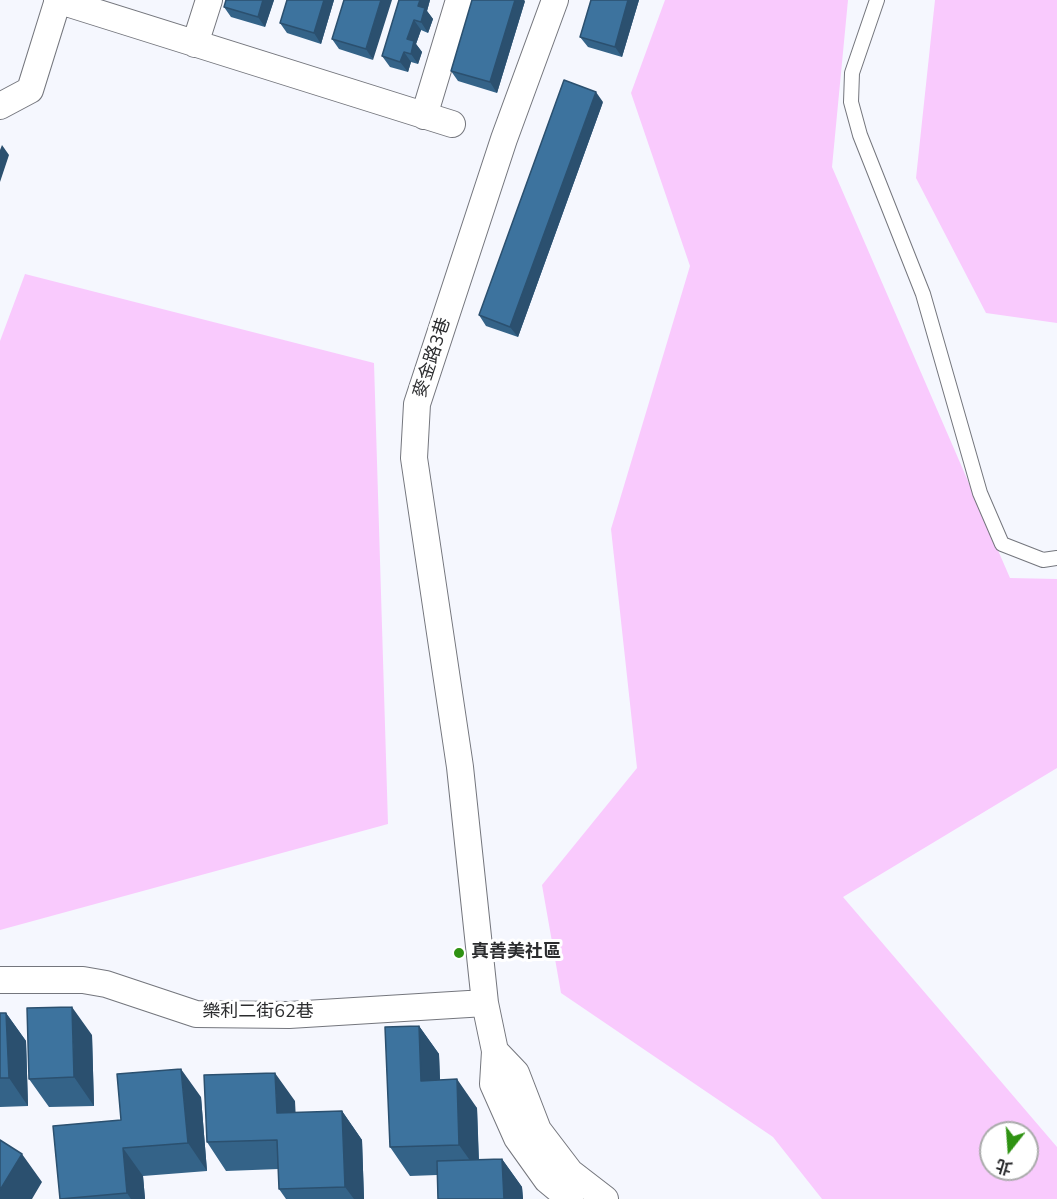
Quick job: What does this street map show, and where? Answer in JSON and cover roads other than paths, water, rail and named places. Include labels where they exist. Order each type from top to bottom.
[{"type":"street","points":[[0,106],[30,90],[58,0],[452,124]]},
{"type":"street","points":[[195,44],[209,0]]},
{"type":"street","points":[[424,116],[459,0]]},
{"type":"street","name":"麥金路3巷","points":[[485,1003],[460,767],[414,458],[417,404],[504,139],[555,0]]},
{"type":"street","name":"樂利二街62巷","points":[[0,980],[83,980],[106,984],[196,1014],[290,1015],[485,1003]]},
{"type":"street","points":[[485,1003],[495,1051],[493,1084],[517,1138],[547,1180],[570,1199]]},
{"type":"street","points":[[495,1051],[516,1073],[538,1130],[570,1172],[605,1199]]},
{"type":"lane","points":[[877,0],[852,73],[850,102],[860,135],[923,294],[980,493],[1002,544],[1043,560],[1057,558]]},
{"type":"place","name":"真善美社區","points":[[459,953]]}]
